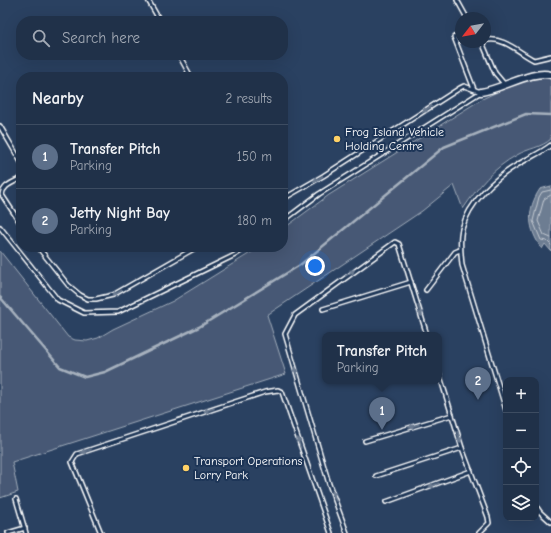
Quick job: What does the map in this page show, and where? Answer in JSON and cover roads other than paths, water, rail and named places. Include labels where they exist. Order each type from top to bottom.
[{"type":"street","points":[[481,92],[494,90],[538,74],[551,75]]},
{"type":"lane","points":[[148,0],[157,16]]},
{"type":"lane","points":[[457,0],[464,12]]},
{"type":"lane","points":[[491,39],[503,42],[534,60],[551,56]]},
{"type":"lane","points":[[458,48],[474,89]]},
{"type":"lane","points":[[484,48],[495,73],[506,85]]},
{"type":"lane","points":[[182,60],[188,72]]},
{"type":"lane","points":[[288,196],[324,176],[460,88],[464,86],[481,92]]},
{"type":"lane","points":[[288,216],[319,194],[481,92]]},
{"type":"lane","points":[[0,126],[16,153]]},
{"type":"lane","points":[[503,400],[462,265],[460,250],[462,228],[466,217],[486,189],[503,174],[551,145]]},
{"type":"lane","points":[[16,181],[2,190],[1,198],[16,218]]},
{"type":"lane","points":[[0,227],[16,247]]},
{"type":"lane","points":[[347,533],[329,484],[284,334],[295,315],[395,242],[399,244],[426,332]]},
{"type":"lane","points":[[426,290],[455,252],[460,250]]},
{"type":"lane","points":[[20,252],[58,300],[84,313],[118,312],[239,252]]},
{"type":"lane","points":[[42,252],[68,285],[80,295],[96,300],[113,295],[188,252]]},
{"type":"lane","points":[[323,309],[411,282]]},
{"type":"lane","points":[[442,383],[462,448],[488,517],[489,522],[479,533]]},
{"type":"lane","points":[[100,533],[72,462],[77,454],[265,392],[278,390],[282,392],[330,533]]},
{"type":"lane","points":[[365,441],[452,415]]},
{"type":"lane","points":[[376,476],[462,448]]},
{"type":"lane","points":[[386,502],[471,471]]},
{"type":"lane","points":[[16,499],[26,533]]},
{"type":"lane","points":[[539,510],[551,522]]},
{"type":"lane","points":[[8,533],[25,528]]},
{"type":"water","points":[[551,186],[551,251],[545,244],[542,249],[537,242],[530,219],[532,204],[540,189]]},
{"type":"waterway","points":[[0,297],[60,367],[85,377],[105,372],[199,327],[300,265],[444,147],[526,114],[551,115]]},
{"type":"place","name":"Frog Island Vehicle Holding Centre","points":[[337,139]]},
{"type":"place","name":"Jetty Night Bay","points":[[478,400]]},
{"type":"place","name":"Transfer Pitch","points":[[382,430]]},
{"type":"place","name":"Transport Operations Lorry Park","points":[[186,468]]}]
